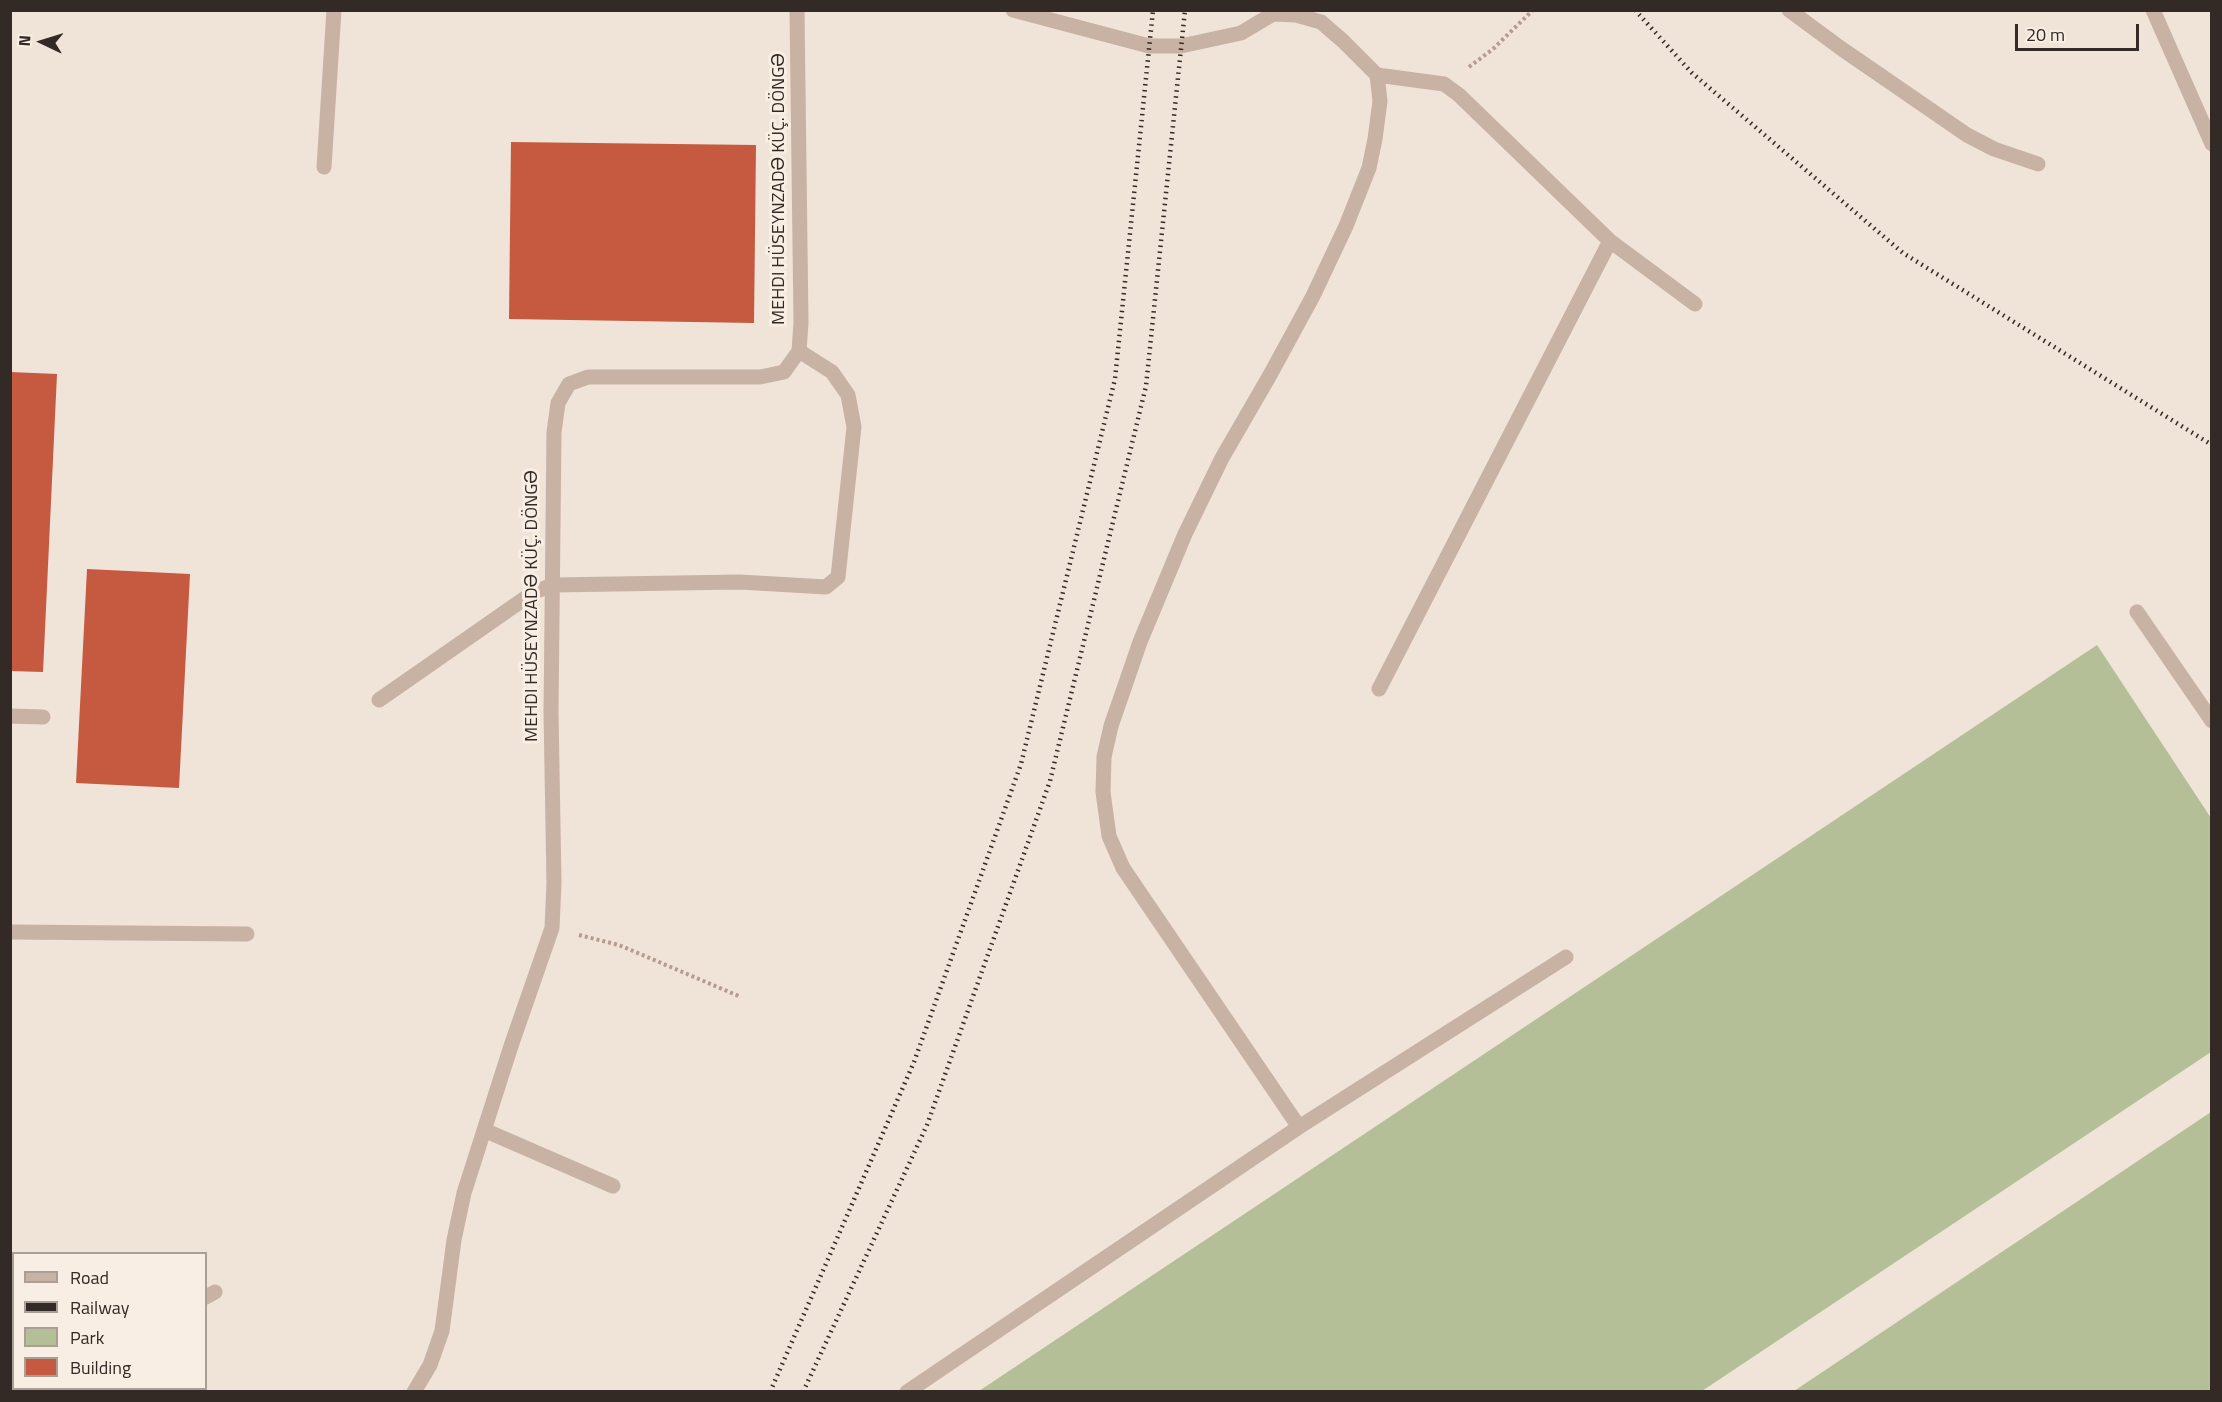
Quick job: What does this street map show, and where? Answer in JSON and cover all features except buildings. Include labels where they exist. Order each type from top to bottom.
[{"type":"street","points":[[324,167],[334,10]]},
{"type":"street","name":"MEHDI HÜSEYNZADƏ KÜÇ. DÖNGƏ","points":[[414,1392],[430,1365],[442,1330],[454,1240],[464,1193],[552,928],[554,883],[551,712],[554,432],[558,403],[570,384],[588,377],[760,377],[784,372],[799,351],[801,323],[797,10]]},
{"type":"street","points":[[1013,10],[1143,44],[1160,46],[1181,46],[1241,33],[1273,12],[1321,22],[1377,75],[1444,84],[1459,95],[1610,241],[1695,304]]},
{"type":"street","points":[[1790,10],[1842,49],[1967,135],[1994,149],[2038,164]]},
{"type":"street","points":[[2153,10],[2211,144]]},
{"type":"street","points":[[1299,1127],[1123,868],[1109,836],[1103,792],[1104,757],[1111,726],[1140,642],[1185,534],[1222,458],[1313,296],[1350,216],[1369,168],[1375,139],[1380,101],[1377,75]]},
{"type":"street","points":[[1379,689],[1610,241]]},
{"type":"street","points":[[379,700],[534,591],[553,585],[740,582],[826,587],[838,577],[854,427],[848,395],[832,372],[799,351]]},
{"type":"street","points":[[2137,612],[2211,721]]},
{"type":"street","points":[[10,716],[43,717]]},
{"type":"street","points":[[10,932],[248,934]]},
{"type":"street","points":[[907,1392],[1299,1127],[1566,957]]},
{"type":"street","points":[[484,1130],[613,1186]]},
{"type":"path","points":[[1444,84],[1493,50],[1533,10]]},
{"type":"path","points":[[552,928],[620,945],[741,997]]},
{"type":"green space","points":[[2097,645],[2211,818],[2211,1052],[1702,1391],[979,1391]]},
{"type":"green space","points":[[2211,1112],[2211,1391],[1794,1391]]},
{"type":"railway","points":[[770,1392],[914,1062],[1021,764],[1115,379],[1153,10]]},
{"type":"railway","points":[[803,1392],[927,1125],[1050,781],[1146,386],[1185,10]]},
{"type":"railway","points":[[1635,10],[1692,73],[1903,253],[2212,445]]}]
